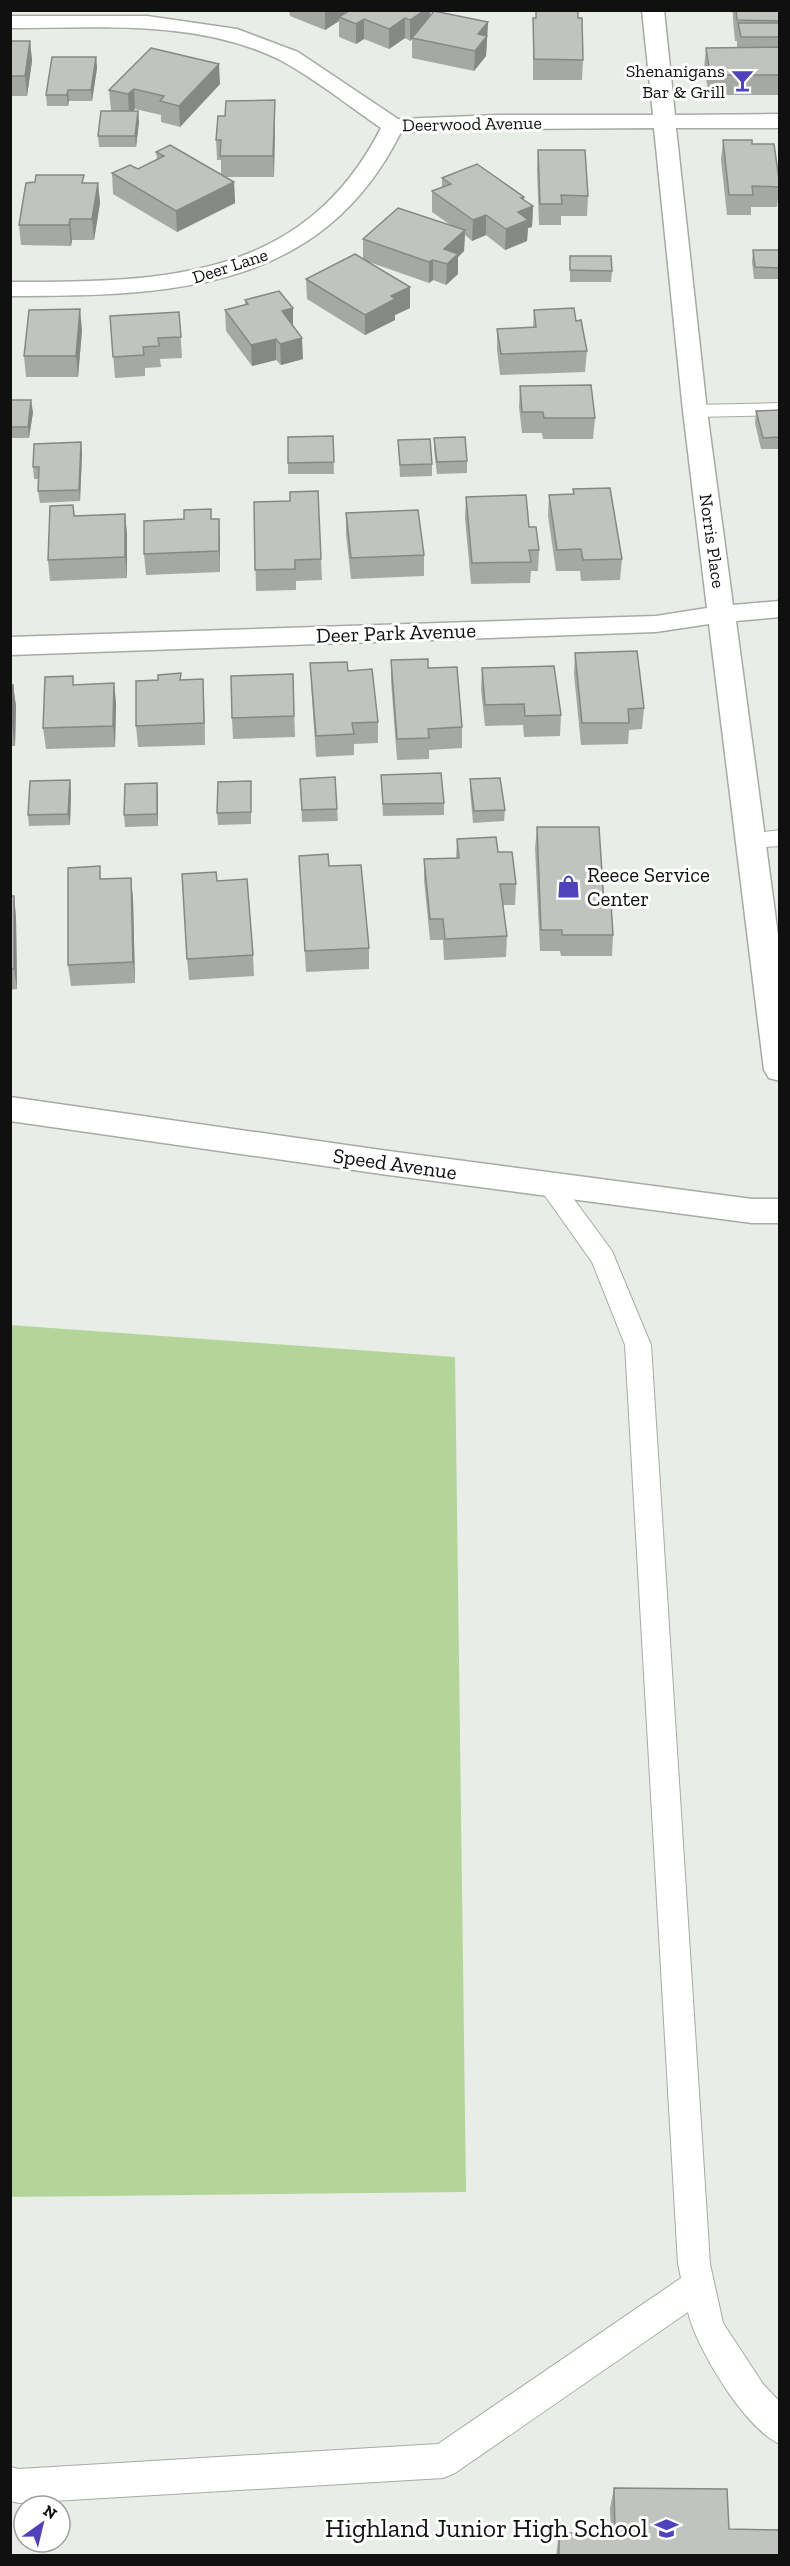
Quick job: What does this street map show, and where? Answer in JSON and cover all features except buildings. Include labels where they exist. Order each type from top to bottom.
[{"type":"street","name":"Norris Place","points":[[653,10],[695,411],[780,1070]]},
{"type":"street","name":"Deerwood Avenue","points":[[10,22],[147,22],[229,34],[257,42],[290,57],[393,126],[780,121]]},
{"type":"street","name":"Deer Lane","points":[[10,289],[147,287],[201,278],[243,266],[272,253],[310,230],[339,205],[373,164],[393,126]]},
{"type":"street","name":"Deer Park Avenue","points":[[10,646],[656,624],[721,614],[780,609]]},
{"type":"street","name":"Speed Avenue","points":[[10,1109],[241,1144],[752,1212],[780,1211]]},
{"type":"lane","points":[[695,411],[780,409]]},
{"type":"lane","points":[[749,840],[780,838]]},
{"type":"lane","points":[[550,1185],[603,1258],[638,1345],[694,2264],[708,2329],[751,2396],[780,2427]]},
{"type":"lane","points":[[10,2484],[31,2485],[443,2461],[699,2285]]},
{"type":"green space","points":[[10,1325],[455,1357],[466,2192],[11,2197]]},
{"type":"place","name":"Shenanigans Bar & Grill","points":[[743,81]]},
{"type":"place","name":"Reece Service Center","points":[[569,887]]},
{"type":"place","name":"Highland Junior High School","points":[[666,2528]]}]
